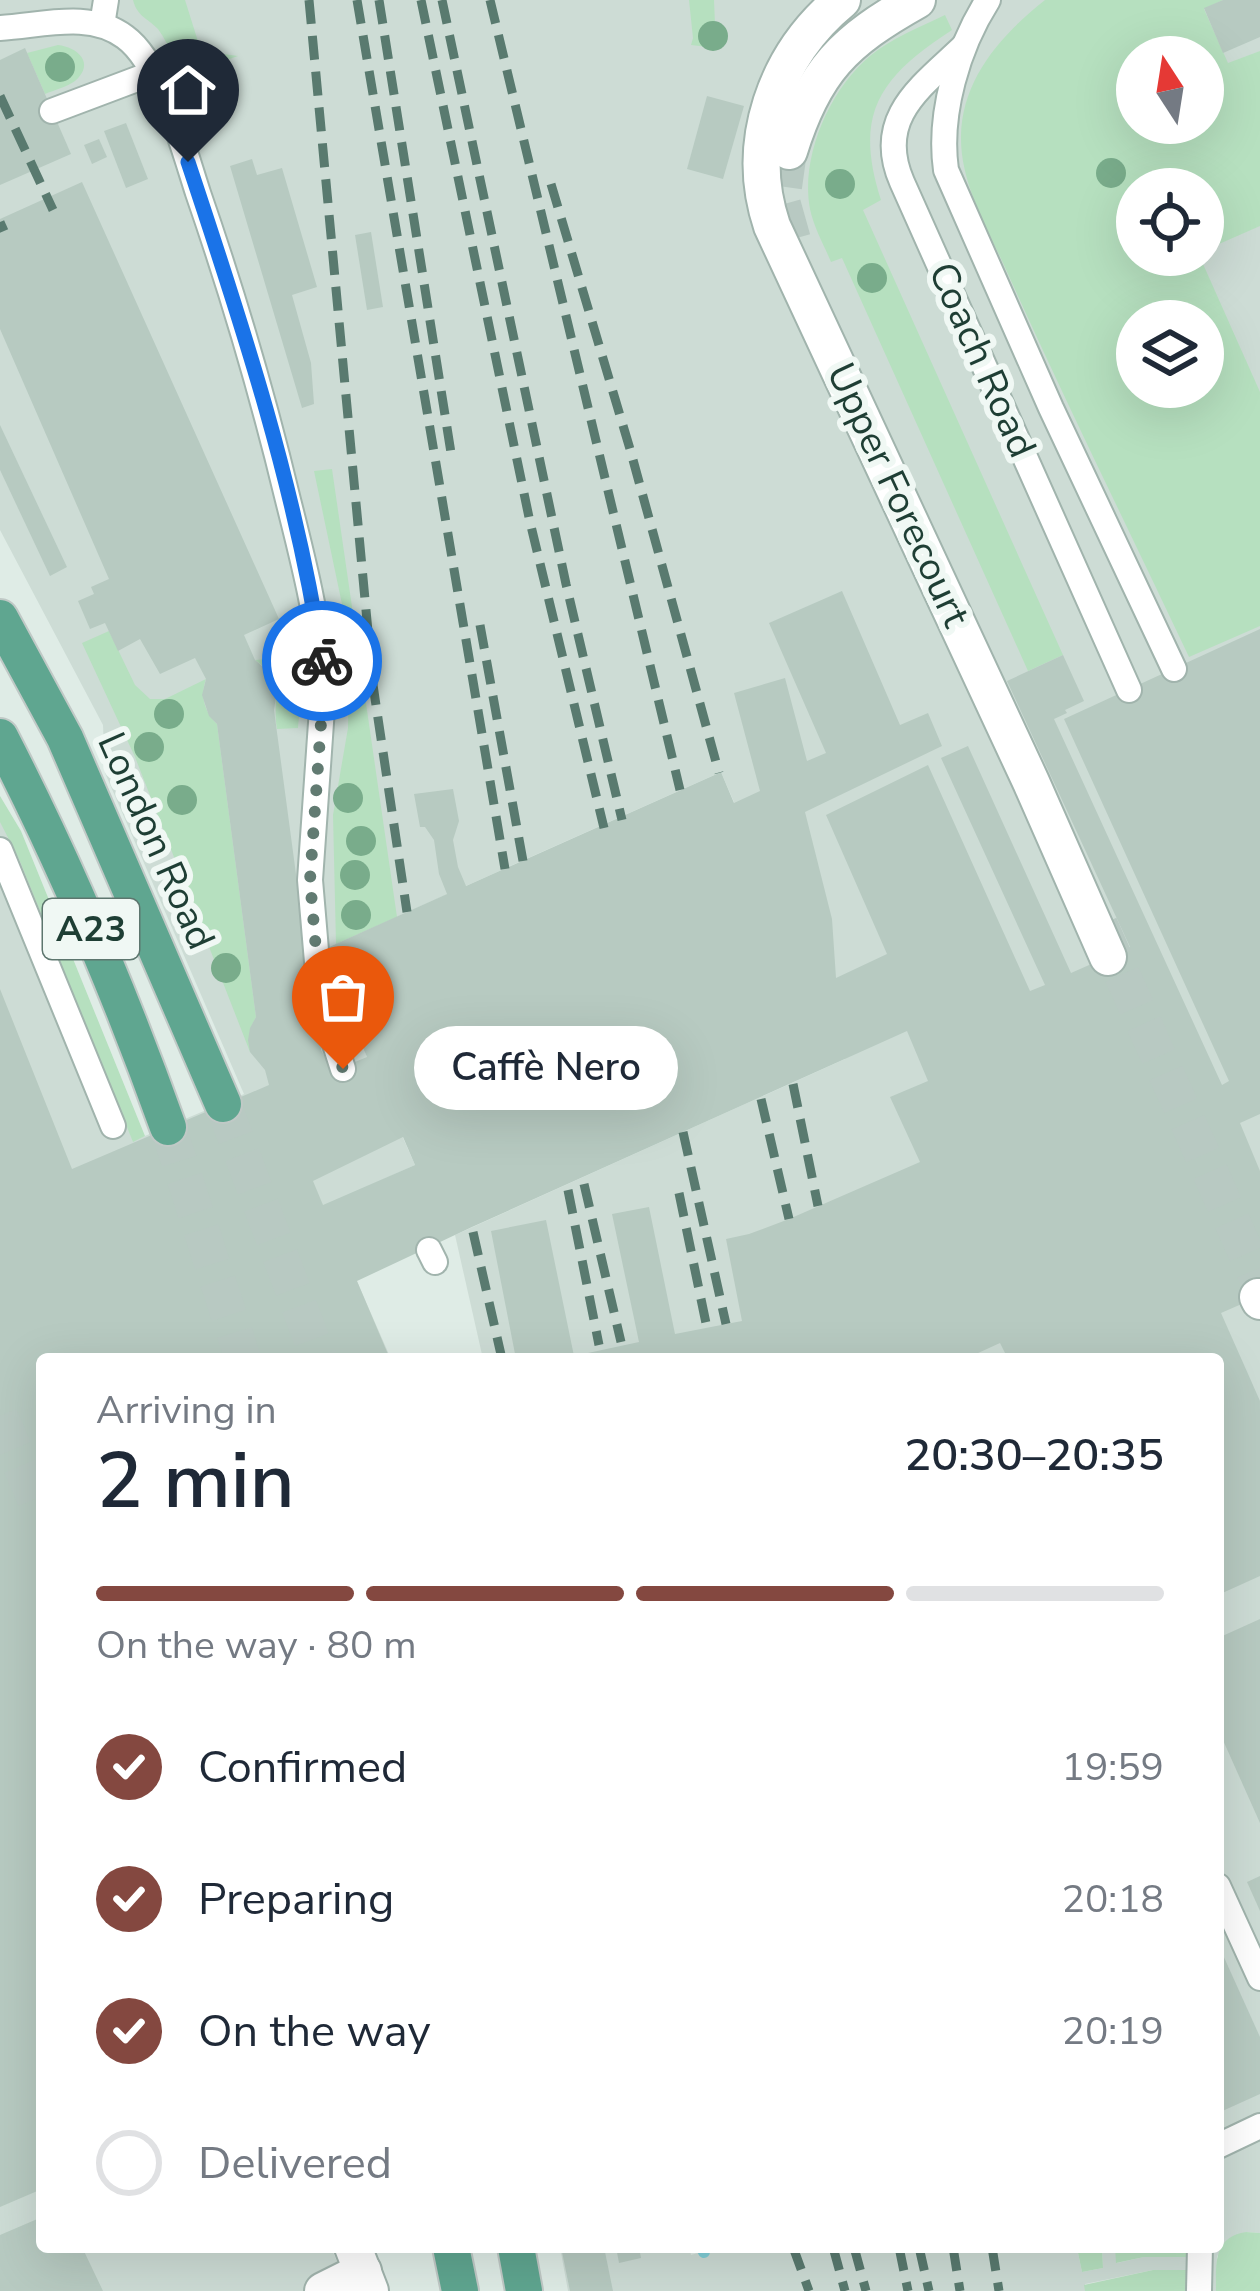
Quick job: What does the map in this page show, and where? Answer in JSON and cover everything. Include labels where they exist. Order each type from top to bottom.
[{"type":"main road","name":"London Road","points":[[0,618],[82,775],[223,1104]]},
{"type":"main road","name":"A23","points":[[0,736],[95,939],[167,1127]]},
{"type":"main road","points":[[452,2253],[460,2291]]},
{"type":"main road","points":[[517,2253],[524,2291]]},
{"type":"street","name":"Upper Forecourt","points":[[842,0],[810,28],[780,79],[767,114],[761,177],[767,212],[1108,957]]},
{"type":"street","points":[[790,151],[803,112],[828,67],[878,22],[917,0]]},
{"type":"street","points":[[323,2291],[362,2270]]},
{"type":"lane","name":"Coach Road","points":[[988,0],[965,46],[944,126],[950,184],[1174,669]]},
{"type":"lane","points":[[0,28],[104,12],[138,48],[174,121],[230,285],[273,439],[318,638],[324,680],[310,897],[320,997],[343,1069]]},
{"type":"lane","name":"Coach Road","points":[[965,46],[905,106],[893,135],[892,155],[1129,690]]},
{"type":"lane","points":[[52,111],[153,73]]},
{"type":"lane","points":[[0,850],[113,1126]]},
{"type":"lane","points":[[1224,1899],[1260,1978]]},
{"type":"lane","points":[[1224,2143],[1260,2126]]},
{"type":"lane","points":[[1199,2291],[1200,2253]]},
{"type":"shaded area","points":[[0,0],[1260,0],[1260,2233],[1246,2232],[1224,2250],[1224,1353],[482,1353],[455,1235],[845,1059],[721,772],[320,951],[415,1165],[324,1206],[388,1353],[36,1353],[36,2253],[333,2253],[349,2291],[0,2291],[0,799],[133,1141],[244,1094],[105,773],[103,725],[0,530]]},
{"type":"shaded area","points":[[561,2253],[1078,2253],[1082,2272],[1103,2268],[1102,2253],[1116,2253],[1117,2263],[1221,2253],[1216,2291],[1186,2291],[1186,2270],[1153,2270],[1085,2284],[1085,2291],[568,2291]]},
{"type":"green space","points":[[133,0],[185,0],[201,51],[238,56],[204,66],[188,65],[174,55]]},
{"type":"green space","points":[[689,0],[714,0],[716,48],[691,45]]},
{"type":"green space","points":[[1045,0],[1223,0],[1204,9],[1216,36],[1116,36],[1116,144],[1224,144],[1224,54],[1228,63],[1260,51],[1260,226],[1224,242],[1224,168],[1116,168],[1116,276],[1208,276],[1219,300],[1116,300],[1116,408],[1224,408],[1224,311],[1260,392],[1260,626],[1189,657],[970,189],[962,154],[963,115],[977,76],[1000,43]]},
{"type":"green space","points":[[945,15],[952,30],[907,64],[879,100],[870,143],[881,200],[863,210],[1063,655],[1028,671],[842,258],[831,262],[810,209],[814,146],[842,87],[879,50]]},
{"type":"green space","points":[[58,45],[82,57],[84,68],[75,81],[45,94],[27,53]]},
{"type":"green space","points":[[332,469],[397,917],[336,944],[333,815],[348,728],[349,664],[342,604],[314,471]]},
{"type":"green space","points":[[109,631],[135,685],[150,699],[165,699],[206,679],[203,697],[217,724],[256,1017],[250,1029],[250,1052],[135,757],[82,643]]},
{"type":"green space","points":[[294,659],[300,675],[298,728],[277,729],[274,683],[255,660]]},
{"type":"green space","points":[[0,796],[21,831],[145,1136],[133,1142],[0,822]]},
{"type":"green space","points":[[1260,2233],[1260,2291],[1216,2291],[1220,2253],[1235,2235]]},
{"type":"green space","points":[[1078,2253],[1102,2253],[1103,2268],[1082,2272]]},
{"type":"green space","points":[[1115,2253],[1188,2253],[1188,2257],[1144,2257],[1116,2263]]},
{"type":"green space","points":[[1153,2270],[1187,2270],[1186,2291],[1085,2291],[1084,2285]]},
{"type":"building","points":[[1223,0],[1260,0],[1260,37],[1224,53],[1224,36],[1216,36],[1204,8]]},
{"type":"building","points":[[25,48],[71,154],[0,185],[0,60]]},
{"type":"building","points":[[707,96],[744,106],[723,179],[687,169]]},
{"type":"building","points":[[126,123],[148,179],[126,188],[104,131]]},
{"type":"building","points":[[99,139],[107,157],[92,164],[84,145]]},
{"type":"building","points":[[252,159],[257,175],[282,168],[317,287],[292,295],[311,363],[314,404],[302,408],[230,166]]},
{"type":"building","points":[[82,182],[279,619],[244,635],[277,690],[274,710],[315,1016],[321,1050],[333,1071],[367,1057],[320,951],[447,894],[434,840],[420,827],[414,794],[453,789],[459,821],[453,840],[466,886],[721,772],[734,803],[760,791],[734,693],[785,678],[807,761],[826,753],[769,623],[842,591],[900,725],[928,713],[942,746],[805,812],[832,919],[836,978],[887,954],[826,815],[928,765],[1030,991],[1045,985],[941,758],[968,746],[1071,973],[1130,947],[1007,681],[1063,655],[1084,701],[1054,719],[1222,1085],[1229,1081],[1064,719],[1260,629],[1260,1114],[1240,1123],[1260,1171],[1260,1296],[1221,1313],[1260,1401],[1260,1576],[1224,1592],[1224,1353],[1005,1353],[1000,1343],[978,1353],[588,1353],[639,1342],[612,1214],[649,1207],[675,1334],[742,1321],[726,1239],[789,1219],[920,1162],[890,1097],[928,1081],[907,1031],[357,1281],[387,1353],[36,1353],[36,2192],[0,2207],[0,989],[72,1169],[269,1085],[248,1040],[256,1017],[217,724],[202,695],[206,679],[195,658],[160,674],[140,639],[118,651],[105,623],[90,629],[78,601],[94,594],[91,587],[109,579],[0,329],[0,219]],"holes":[[[403,1137],[415,1165],[323,1205],[313,1181]]]},
{"type":"building","points":[[371,232],[383,307],[367,310],[355,235]]},
{"type":"building","points":[[0,425],[67,567],[50,576],[0,470]]},
{"type":"building","points":[[546,1220],[573,1353],[515,1353],[491,1231]]},
{"type":"building","points":[[1260,1619],[1260,1823],[1224,1742],[1224,1635]]},
{"type":"building","points":[[1260,1876],[1260,1911],[1247,1882]]},
{"type":"building","points":[[1224,1957],[1260,2037],[1260,2094],[1224,2110]]},
{"type":"building","points":[[36,2220],[36,2253],[85,2253],[103,2291],[0,2291],[0,2235]]},
{"type":"building","points":[[562,2253],[605,2253],[613,2291],[570,2291]]},
{"type":"building","points":[[617,2253],[640,2253],[641,2258],[619,2263]]},
{"type":"tunnel","points":[[789,151],[782,201],[793,240]]},
{"type":"tunnel","points":[[1100,925],[1260,1284]]},
{"type":"tunnel","points":[[223,1104],[317,1353]]},
{"type":"tunnel","points":[[168,1127],[241,1353]]},
{"type":"tunnel","points":[[0,1416],[36,1501]]},
{"type":"railway","points":[[309,0],[373,685],[407,912]]},
{"type":"railway","points":[[357,0],[505,869]]},
{"type":"railway","points":[[379,0],[452,459]]},
{"type":"railway","points":[[421,0],[530,522],[604,828]]},
{"type":"railway","points":[[442,0],[566,584],[622,820]]},
{"type":"railway","points":[[490,0],[680,790]]},
{"type":"railway","points":[[0,96],[53,210]]},
{"type":"railway","points":[[551,184],[719,773]]},
{"type":"railway","points":[[0,222],[4,231]]},
{"type":"railway","points":[[480,625],[523,861]]},
{"type":"railway","points":[[793,1084],[818,1206]]},
{"type":"railway","points":[[761,1099],[789,1219]]},
{"type":"railway","points":[[683,1132],[726,1324]]},
{"type":"railway","points":[[584,1184],[621,1342]]},
{"type":"railway","points":[[568,1190],[599,1345]]},
{"type":"railway","points":[[679,1193],[707,1328]]},
{"type":"railway","points":[[473,1232],[501,1353]]},
{"type":"railway","points":[[795,2253],[809,2291]]},
{"type":"railway","points":[[835,2253],[845,2291]]},
{"type":"railway","points":[[856,2253],[866,2291]]},
{"type":"railway","points":[[900,2253],[908,2291]]},
{"type":"railway","points":[[920,2253],[929,2291]]},
{"type":"railway","points":[[954,2253],[960,2291]]},
{"type":"railway","points":[[993,2253],[999,2291]]},
{"type":"way so far","points":[[322,661],[310,880],[320,997],[343,1069]]},
{"type":"place","name":"Caffè Nero","points":[[343,1069]]},
{"type":"route","points":[[188,162],[230,285],[273,439],[322,661]]}]
